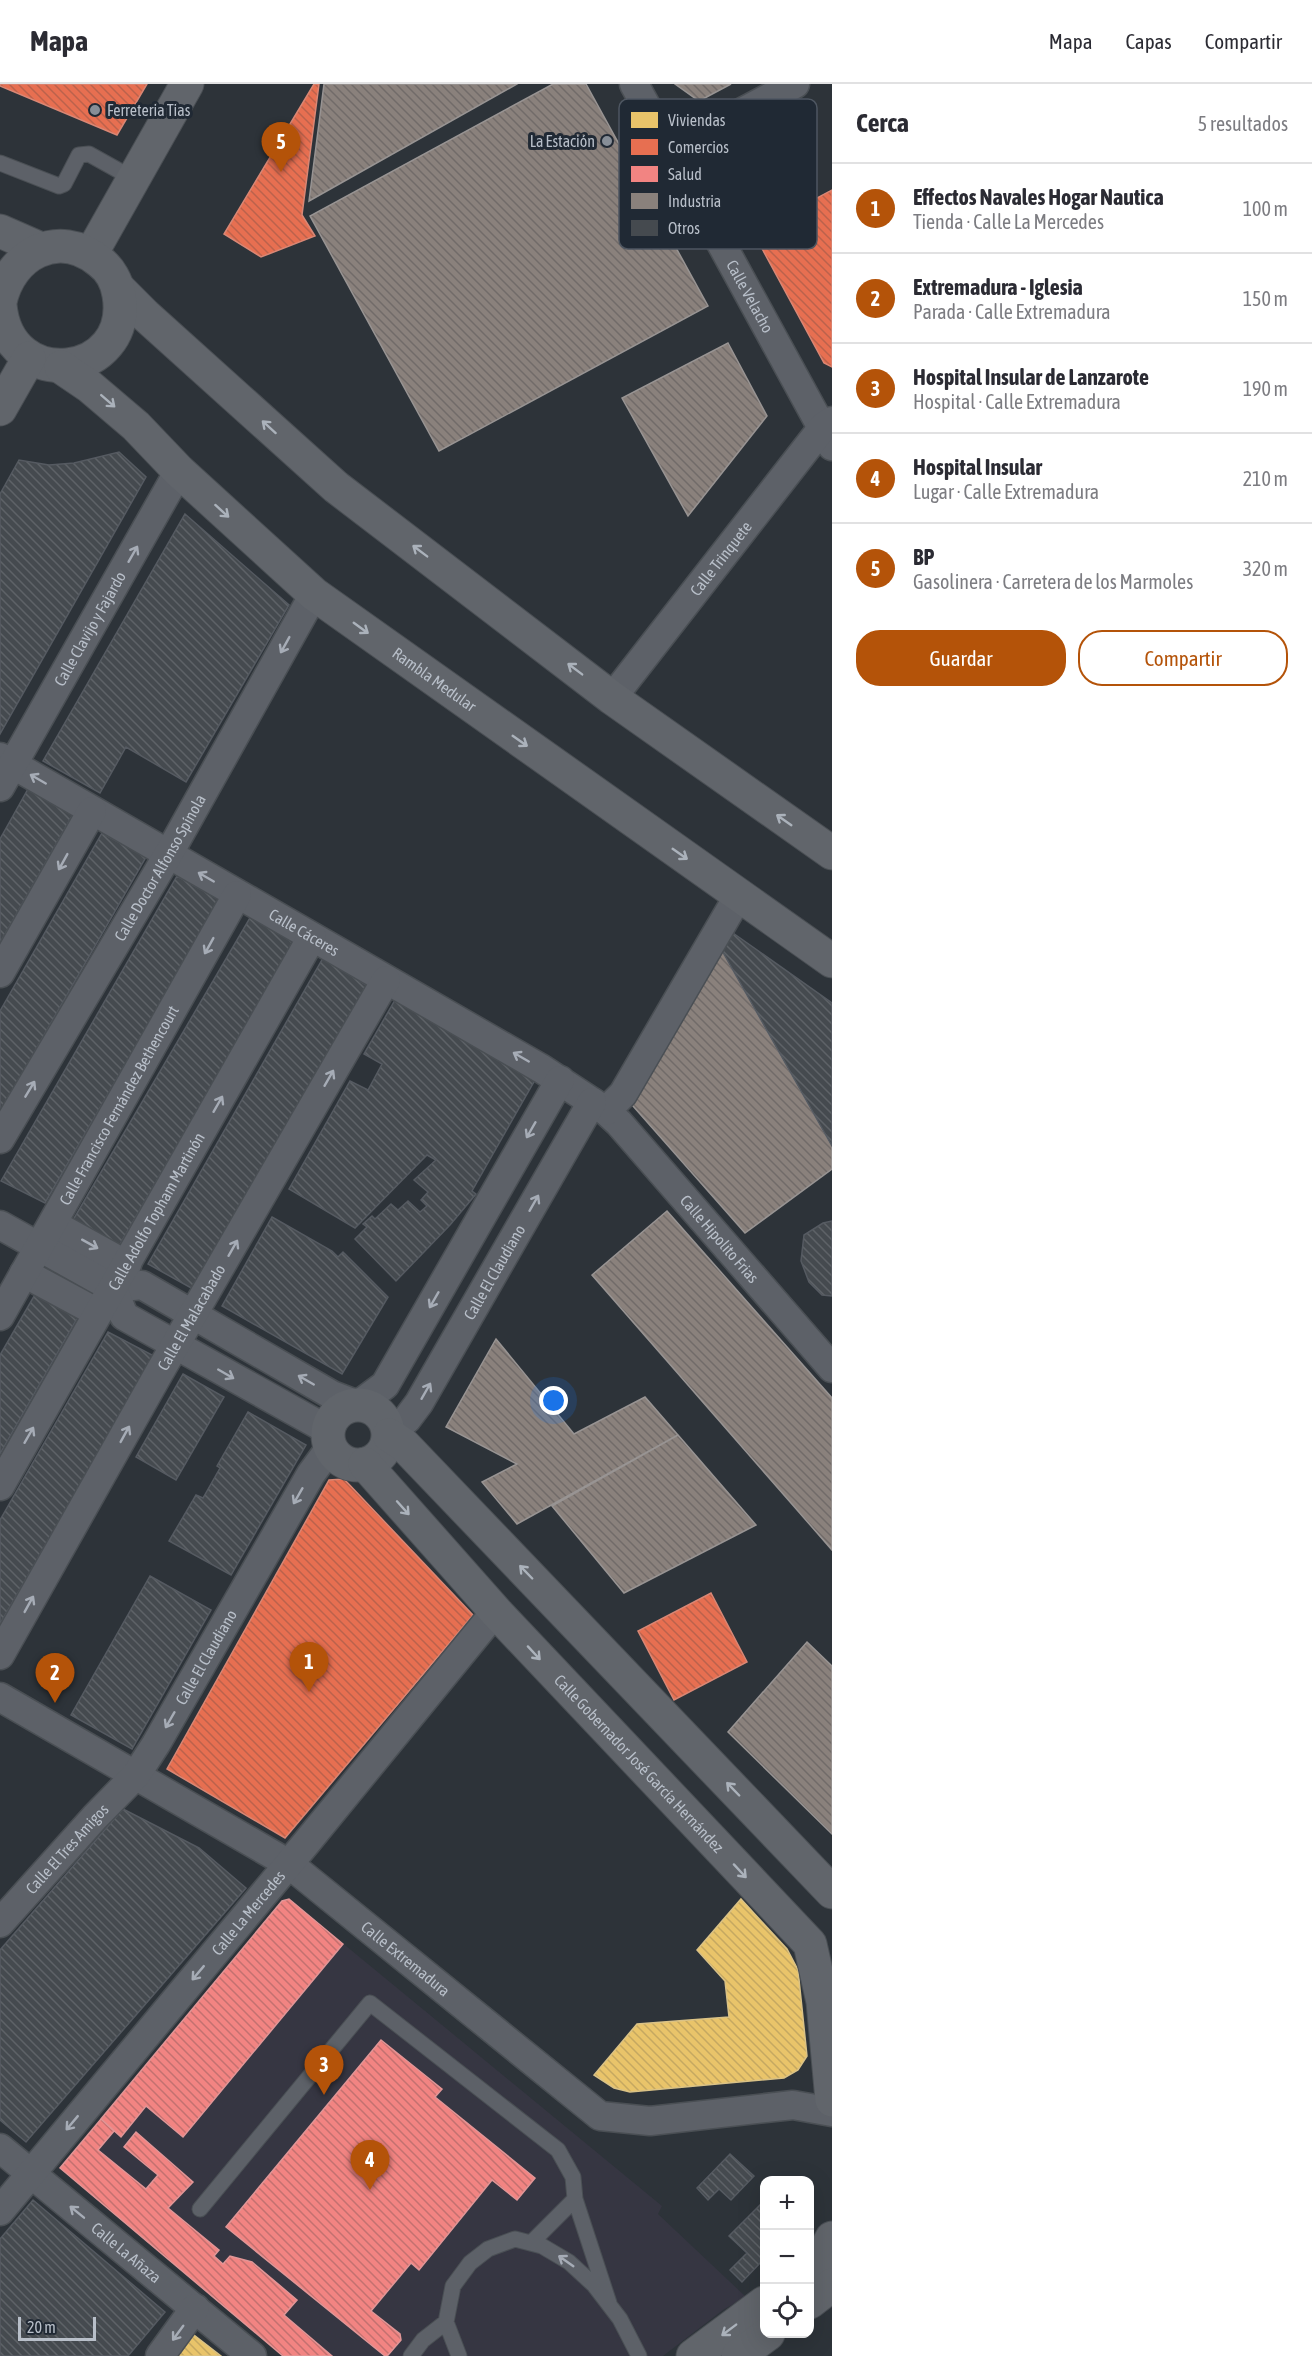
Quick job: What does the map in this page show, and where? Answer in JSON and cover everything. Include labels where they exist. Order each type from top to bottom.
[{"type":"main road","points":[[91,254],[187,84]]},
{"type":"main road","points":[[0,231],[41,249]]},
{"type":"main road","points":[[58,246],[75,248],[91,254],[112,274],[118,288],[121,306],[118,325],[109,342],[96,355],[80,364],[61,367],[29,358],[12,342],[0,312],[4,285],[12,270],[25,257],[41,249],[58,246]]},
{"type":"main road","points":[[118,288],[336,487],[612,698],[832,853]]},
{"type":"main road","points":[[0,410],[29,358]]},
{"type":"main road","name":"Rambla Medular","points":[[61,367],[89,386],[136,426],[179,471],[314,594],[832,961]]},
{"type":"main road","points":[[358,1405],[376,1410],[387,1425],[389,1435],[382,1454],[365,1464],[355,1465],[345,1462],[329,1439],[335,1415],[341,1409],[358,1405]]},
{"type":"main road","points":[[389,1435],[404,1444],[832,1892]]},
{"type":"main road","name":"Calle Gobernador José García Hernández","points":[[365,1464],[498,1614],[810,1944],[823,2002],[832,2100]]},
{"type":"main road","points":[[814,2264],[821,2258],[832,2238]]},
{"type":"main road","points":[[814,2299],[832,2285]]},
{"type":"main road","points":[[693,2356],[760,2307]]},
{"type":"main road","points":[[738,2356],[763,2338]]},
{"type":"street","name":"Calle Velacho","points":[[634,84],[642,99]]},
{"type":"street","points":[[767,99],[795,84]]},
{"type":"street","name":"Calle Velacho","points":[[727,249],[829,431]]},
{"type":"street","name":"Calle Trinquete","points":[[612,698],[829,431]]},
{"type":"street","name":"Calle Clavijo y Fajardo","points":[[4,770],[179,471]]},
{"type":"street","name":"Calle Doctor Alfonso Spínola","points":[[0,1139],[168,855],[314,594]]},
{"type":"street","name":"Calle Cáceres","points":[[4,770],[92,811],[560,1080],[599,1107]]},
{"type":"street","points":[[0,973],[92,811]]},
{"type":"street","name":"Calle Francisco Fernández Bethencourt","points":[[0,1316],[237,895]]},
{"type":"street","name":"Calle El Claudiano","points":[[389,1435],[407,1419],[419,1403],[599,1107],[623,1094],[739,895]]},
{"type":"street","name":"Calle Adolfo Topham Martinón","points":[[0,1486],[312,937]]},
{"type":"street","name":"Calle El Malacabado","points":[[0,1655],[192,1315],[204,1299],[386,980]]},
{"type":"street","points":[[0,1225],[46,1235],[120,1276],[142,1285],[332,1395],[358,1405],[384,1385],[560,1080]]},
{"type":"street","name":"Calle Hipolito Frias","points":[[599,1107],[632,1138],[832,1368]]},
{"type":"street","points":[[24,1273],[98,1313]]},
{"type":"street","points":[[120,1276],[124,1316],[329,1439]]},
{"type":"street","name":"Calle El Claudiano","points":[[136,1774],[156,1744],[329,1439]]},
{"type":"street","name":"Calle La Mercedes","points":[[0,2211],[487,1622],[498,1614]]},
{"type":"street","name":"Calle Extremadura","points":[[0,1697],[289,1864],[600,2116],[650,2121],[793,2105],[832,2112]]},
{"type":"street","name":"Calle El Tres Amigos","points":[[3,1914],[136,1774]]},
{"type":"street","name":"Calle La Añaza","points":[[0,2148],[252,2356]]},
{"type":"street","points":[[160,2356],[195,2308]]},
{"type":"lane","points":[[0,163],[59,186],[64,184],[79,155],[89,153],[132,178]]},
{"type":"lane","points":[[200,2209],[370,2003],[558,2150],[573,2177],[575,2199],[609,2303]]},
{"type":"lane","points":[[531,2243],[575,2199]]},
{"type":"lane","points":[[459,2356],[446,2322],[453,2286],[470,2263],[488,2249],[515,2239],[542,2246],[569,2262],[594,2285],[620,2319],[639,2356]]},
{"type":"lane","points":[[411,2356],[423,2340],[446,2322]]},
{"type":"shaded area","points":[[289,1899],[662,2206],[658,2214],[746,2297],[723,2310],[663,2356],[288,2356],[60,2168],[282,1901]]},
{"type":"building: Viviendas","points":[[741,1899],[787,1949],[798,1970],[807,2056],[798,2070],[784,2078],[630,2092],[614,2088],[594,2075],[637,2024],[729,2017],[725,1981],[697,1950]]},
{"type":"building: Viviendas","points":[[194,2335],[221,2356],[177,2356]]},
{"type":"building: Comercios","name":"Ferreteria Tias","points":[[0,84],[147,84],[117,135],[0,86]]},
{"type":"building: Comercios","points":[[314,84],[319,84],[302,215],[315,236],[261,257],[224,234]]},
{"type":"building: Comercios","points":[[832,190],[832,367],[824,363],[762,249],[817,249],[817,198]]},
{"type":"building: Comercios","points":[[344,1479],[473,1615],[285,1838],[167,1769],[329,1480]]},
{"type":"building: Comercios","points":[[711,1593],[747,1662],[674,1700],[638,1631]]},
{"type":"building: Salud","points":[[289,1899],[343,1944],[183,2137],[146,2106],[121,2137],[101,2119],[282,1901]]},
{"type":"building: Salud","points":[[381,2040],[442,2089],[435,2097],[535,2178],[517,2200],[492,2180],[419,2270],[411,2263],[371,2311],[400,2334],[401,2340],[385,2356],[226,2227]]},
{"type":"building: Salud","points":[[101,2119],[114,2131],[98,2150],[146,2189],[158,2175],[124,2147],[136,2132],[193,2182],[168,2208],[219,2250],[214,2256],[223,2264],[230,2256],[252,2262],[297,2300],[284,2315],[332,2356],[283,2356],[60,2168]]},
{"type":"building: Industria","points":[[324,84],[517,84],[309,201]]},
{"type":"building: Industria","points":[[553,84],[586,84],[619,144],[619,249],[677,249],[708,306],[439,451],[310,216]]},
{"type":"building: Industria","points":[[675,84],[731,84],[703,99],[696,99]]},
{"type":"building: Industria","points":[[728,343],[767,416],[688,516],[622,398]]},
{"type":"building: Industria","points":[[720,947],[832,1146],[832,1169],[745,1233],[632,1105]]},
{"type":"building: Industria","points":[[667,1211],[832,1398],[832,1550],[592,1275]]},
{"type":"building: Industria","points":[[496,1339],[574,1434],[645,1397],[678,1435],[517,1524],[482,1482],[517,1464],[446,1427]]},
{"type":"building: Industria","points":[[678,1435],[756,1525],[624,1593],[552,1506]]},
{"type":"building: Industria","points":[[807,1642],[832,1666],[832,1834],[728,1732]]},
{"type":"building: Otros","points":[[119,452],[146,477],[0,734],[0,494],[19,460],[49,465],[74,463]]},
{"type":"building: Otros","points":[[185,514],[289,605],[186,782],[126,747],[100,793],[43,761]]},
{"type":"building: Otros","points":[[28,789],[73,814],[0,943],[0,839]]},
{"type":"building: Otros","points":[[102,833],[146,857],[0,1112],[0,1011]]},
{"type":"building: Otros","points":[[177,876],[220,900],[45,1203],[1,1181]]},
{"type":"building: Otros","points":[[251,916],[294,943],[119,1246],[73,1220]]},
{"type":"building: Otros","points":[[733,933],[832,1003],[832,1146],[720,947]]},
{"type":"building: Otros","points":[[323,958],[368,986],[193,1289],[148,1264]]},
{"type":"building: Otros","points":[[395,1000],[535,1080],[472,1191],[476,1194],[450,1225],[396,1281],[355,1239],[367,1227],[363,1224],[372,1216],[375,1219],[391,1204],[398,1210],[408,1201],[420,1212],[427,1206],[421,1200],[428,1192],[414,1180],[436,1160],[427,1155],[355,1228],[289,1189],[350,1081],[368,1090],[382,1064],[364,1054]]},
{"type":"building: Otros","points":[[272,1217],[332,1251],[338,1257],[343,1252],[388,1297],[342,1374],[222,1306]]},
{"type":"building: Otros","points":[[832,1221],[832,1296],[822,1295],[809,1282],[801,1261],[804,1235],[823,1223]]},
{"type":"building: Otros","points":[[37,1291],[79,1315],[0,1454],[0,1355]]},
{"type":"building: Otros","points":[[108,1332],[154,1356],[0,1624],[0,1520]]},
{"type":"building: Otros","points":[[183,1374],[224,1397],[176,1480],[136,1457]]},
{"type":"building: Otros","points":[[248,1412],[306,1445],[231,1575],[169,1541],[196,1495],[203,1498],[220,1468],[217,1466]]},
{"type":"building: Otros","points":[[150,1576],[211,1610],[132,1749],[71,1715]]},
{"type":"building: Otros","points":[[123,1809],[199,1848],[246,1888],[26,2142],[0,2120],[0,1950]]},
{"type":"building: Otros","points":[[730,2154],[754,2176],[731,2200],[719,2189],[708,2200],[697,2188]]},
{"type":"building: Otros","points":[[33,2200],[165,2312],[128,2356],[0,2356],[0,2239]]},
{"type":"building: Otros","points":[[760,2205],[760,2263],[742,2282],[730,2270],[747,2253],[729,2236]]},
{"type":"place","name":"Ferreteria Tias","points":[[95,110]]},
{"type":"place","name":"La Estación","points":[[607,141]]},
{"type":"place","name":"BP","points":[[281,172]]},
{"type":"place","name":"Effectos Navales Hogar Nautica","points":[[309,1692]]},
{"type":"place","name":"Extremadura - Iglesia","points":[[55,1703]]},
{"type":"place","name":"Hospital Insular de Lanzarote","points":[[324,2095]]},
{"type":"place","name":"Hospital Insular","points":[[370,2190]]}]
